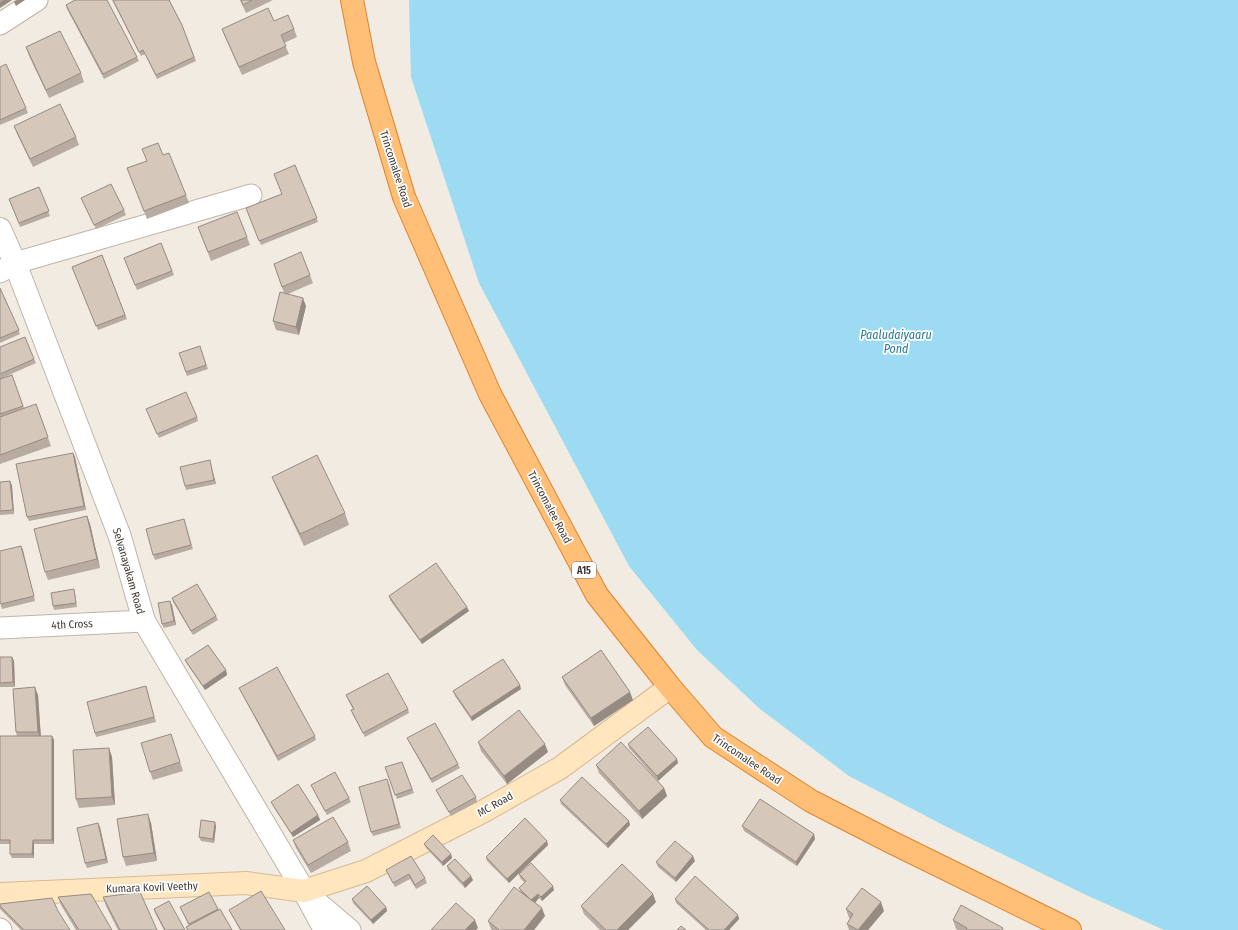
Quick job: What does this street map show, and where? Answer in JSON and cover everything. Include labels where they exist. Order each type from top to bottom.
[{"type":"highway","name":"Trincomalee Road","points":[[352,0],[364,62],[404,197],[490,394],[597,595],[670,687],[713,737],[811,801],[1070,930]]},
{"type":"main road","name":"MC Road","points":[[304,891],[366,871],[484,811],[560,768],[670,687]]},
{"type":"main road","name":"Kumara Kovil Veethy","points":[[0,894],[246,883],[304,891]]},
{"type":"street","points":[[0,24],[37,0]]},
{"type":"street","points":[[8,268],[252,195]]},
{"type":"street","name":"Selvanayakam Road","points":[[0,229],[8,268],[120,537],[144,621],[304,891],[323,927]]},
{"type":"street","name":"4th Cross","points":[[0,628],[144,621]]},
{"type":"street","name":"Selvanayakam Road","points":[[304,891],[350,930]]},
{"type":"water","name":"Paaludaiyaaru Pond","points":[[409,0],[1238,0],[1238,930],[1164,930],[1084,894],[949,828],[849,776],[760,709],[697,650],[629,566],[479,283],[411,77]]},
{"type":"building","points":[[75,0],[107,0],[137,57],[103,74],[66,5]]},
{"type":"building","points":[[113,0],[169,0],[182,25],[194,57],[156,75],[143,50],[139,52]]},
{"type":"building","points":[[241,0],[252,0],[243,5]]},
{"type":"building","points":[[268,8],[274,21],[288,15],[294,29],[281,35],[286,46],[239,67],[222,29]]},
{"type":"building","points":[[60,31],[81,73],[46,90],[26,47]]},
{"type":"building","points":[[6,64],[26,108],[0,120],[0,67]]},
{"type":"building","points":[[60,104],[76,137],[30,159],[14,126]]},
{"type":"building","points":[[158,143],[163,155],[169,153],[186,195],[144,211],[127,168],[147,161],[142,149]]},
{"type":"building","points":[[295,165],[317,218],[259,241],[246,208],[282,194],[274,174]]},
{"type":"building","points":[[111,184],[124,210],[94,225],[81,198]]},
{"type":"building","points":[[39,187],[49,211],[19,223],[9,199]]},
{"type":"building","points":[[237,212],[247,237],[208,252],[198,227]]},
{"type":"building","points":[[161,243],[172,271],[135,285],[124,258]]},
{"type":"building","points":[[301,252],[310,275],[282,287],[274,264]]},
{"type":"building","points":[[102,255],[125,315],[96,326],[72,267]]},
{"type":"building","points":[[0,288],[19,330],[0,338]]},
{"type":"building","points":[[280,292],[303,298],[296,327],[273,321]]},
{"type":"building","points":[[25,337],[34,359],[0,374],[0,347]]},
{"type":"building","points":[[200,346],[206,365],[186,372],[179,353]]},
{"type":"building","points":[[12,375],[23,406],[0,414],[0,379]]},
{"type":"building","points":[[186,392],[197,417],[157,434],[146,409]]},
{"type":"building","points":[[36,404],[48,437],[0,455],[0,417]]},
{"type":"building","points":[[73,453],[84,506],[27,517],[16,464]]},
{"type":"building","points":[[317,455],[345,513],[300,534],[272,477]]},
{"type":"building","points":[[210,460],[214,480],[185,486],[180,467]]},
{"type":"building","points":[[10,481],[13,510],[0,511],[0,482]]},
{"type":"building","points":[[87,516],[97,559],[45,572],[34,529]]},
{"type":"building","points":[[184,519],[191,545],[153,555],[146,529]]},
{"type":"building","points":[[21,546],[34,596],[1,604],[0,551]]},
{"type":"building","points":[[436,563],[467,607],[420,640],[389,596]]},
{"type":"building","points":[[197,584],[216,616],[191,631],[172,598]]},
{"type":"building","points":[[74,589],[76,603],[53,606],[51,593]]},
{"type":"building","points":[[170,601],[174,621],[162,624],[158,603]]},
{"type":"building","points":[[208,645],[226,670],[203,686],[185,660]]},
{"type":"building","points":[[601,650],[630,692],[591,718],[562,677]]},
{"type":"building","points":[[0,657],[12,657],[13,682],[0,683]]},
{"type":"building","points":[[503,659],[520,685],[471,717],[453,691]]},
{"type":"building","points":[[277,667],[315,736],[277,756],[239,688]]},
{"type":"building","points":[[388,673],[408,709],[363,733],[351,710],[354,709],[346,695]]},
{"type":"building","points":[[146,686],[154,717],[95,733],[87,702]]},
{"type":"building","points":[[35,687],[38,732],[16,732],[13,689]]},
{"type":"building","points":[[519,710],[545,744],[504,776],[478,742]]},
{"type":"building","points":[[435,723],[458,764],[431,779],[407,738]]},
{"type":"building","points":[[648,727],[677,759],[657,776],[628,744]]},
{"type":"building","points":[[171,734],[180,762],[150,772],[141,743]]},
{"type":"building","points":[[0,736],[52,736],[52,840],[33,840],[32,854],[10,854],[10,840],[0,840]]},
{"type":"building","points":[[621,742],[664,788],[639,811],[596,765]]},
{"type":"building","points":[[109,748],[112,797],[76,799],[73,750]]},
{"type":"building","points":[[402,762],[412,789],[395,795],[385,767]]},
{"type":"building","points":[[335,772],[349,798],[325,811],[311,785]]},
{"type":"building","points":[[462,775],[476,797],[449,812],[436,790]]},
{"type":"building","points":[[582,777],[629,821],[606,844],[560,800]]},
{"type":"building","points":[[387,779],[399,824],[371,832],[359,787]]},
{"type":"building","points":[[298,784],[318,815],[291,833],[271,802]]},
{"type":"building","points":[[760,799],[814,834],[796,862],[742,826]]},
{"type":"building","points":[[148,814],[154,853],[123,857],[117,819]]},
{"type":"building","points":[[333,817],[348,842],[308,865],[293,840]]},
{"type":"building","points":[[525,818],[547,841],[507,879],[486,857]]},
{"type":"building","points":[[201,820],[215,822],[213,839],[199,837]]},
{"type":"building","points":[[98,823],[106,859],[85,863],[77,828]]},
{"type":"building","points":[[433,835],[451,854],[442,862],[424,844]]},
{"type":"building","points":[[675,841],[693,856],[675,878],[656,862]]},
{"type":"building","points":[[411,856],[425,878],[415,885],[409,874],[393,883],[386,870]]},
{"type":"building","points":[[455,859],[471,876],[463,883],[447,866]]},
{"type":"building","points":[[531,863],[553,886],[541,897],[538,894],[531,900],[519,888],[526,881],[519,874]]},
{"type":"building","points":[[622,864],[653,894],[617,930],[606,930],[581,906]]},
{"type":"building","points":[[695,876],[738,915],[724,930],[709,930],[675,899]]},
{"type":"building","points":[[367,886],[386,907],[371,920],[352,899]]},
{"type":"building","points":[[514,887],[542,908],[524,930],[499,930],[488,921]]},
{"type":"building","points":[[862,888],[881,902],[858,930],[847,924],[853,914],[846,909]]},
{"type":"building","points":[[261,891],[285,930],[241,930],[229,910]]},
{"type":"building","points":[[140,892],[157,930],[120,930],[103,897]]},
{"type":"building","points":[[209,892],[218,909],[189,924],[180,907]]},
{"type":"building","points":[[91,894],[112,930],[79,930],[58,897]]},
{"type":"building","points":[[52,898],[70,930],[24,930],[0,906],[0,904]]},
{"type":"building","points":[[169,901],[185,930],[165,930],[154,909]]},
{"type":"building","points":[[456,903],[475,920],[465,930],[431,930]]},
{"type":"building","points":[[961,905],[1003,928],[1002,930],[966,930],[967,928],[953,920]]},
{"type":"building","points":[[220,909],[232,930],[188,930],[186,927]]},
{"type":"building","points":[[681,926],[686,930],[677,930]]}]
